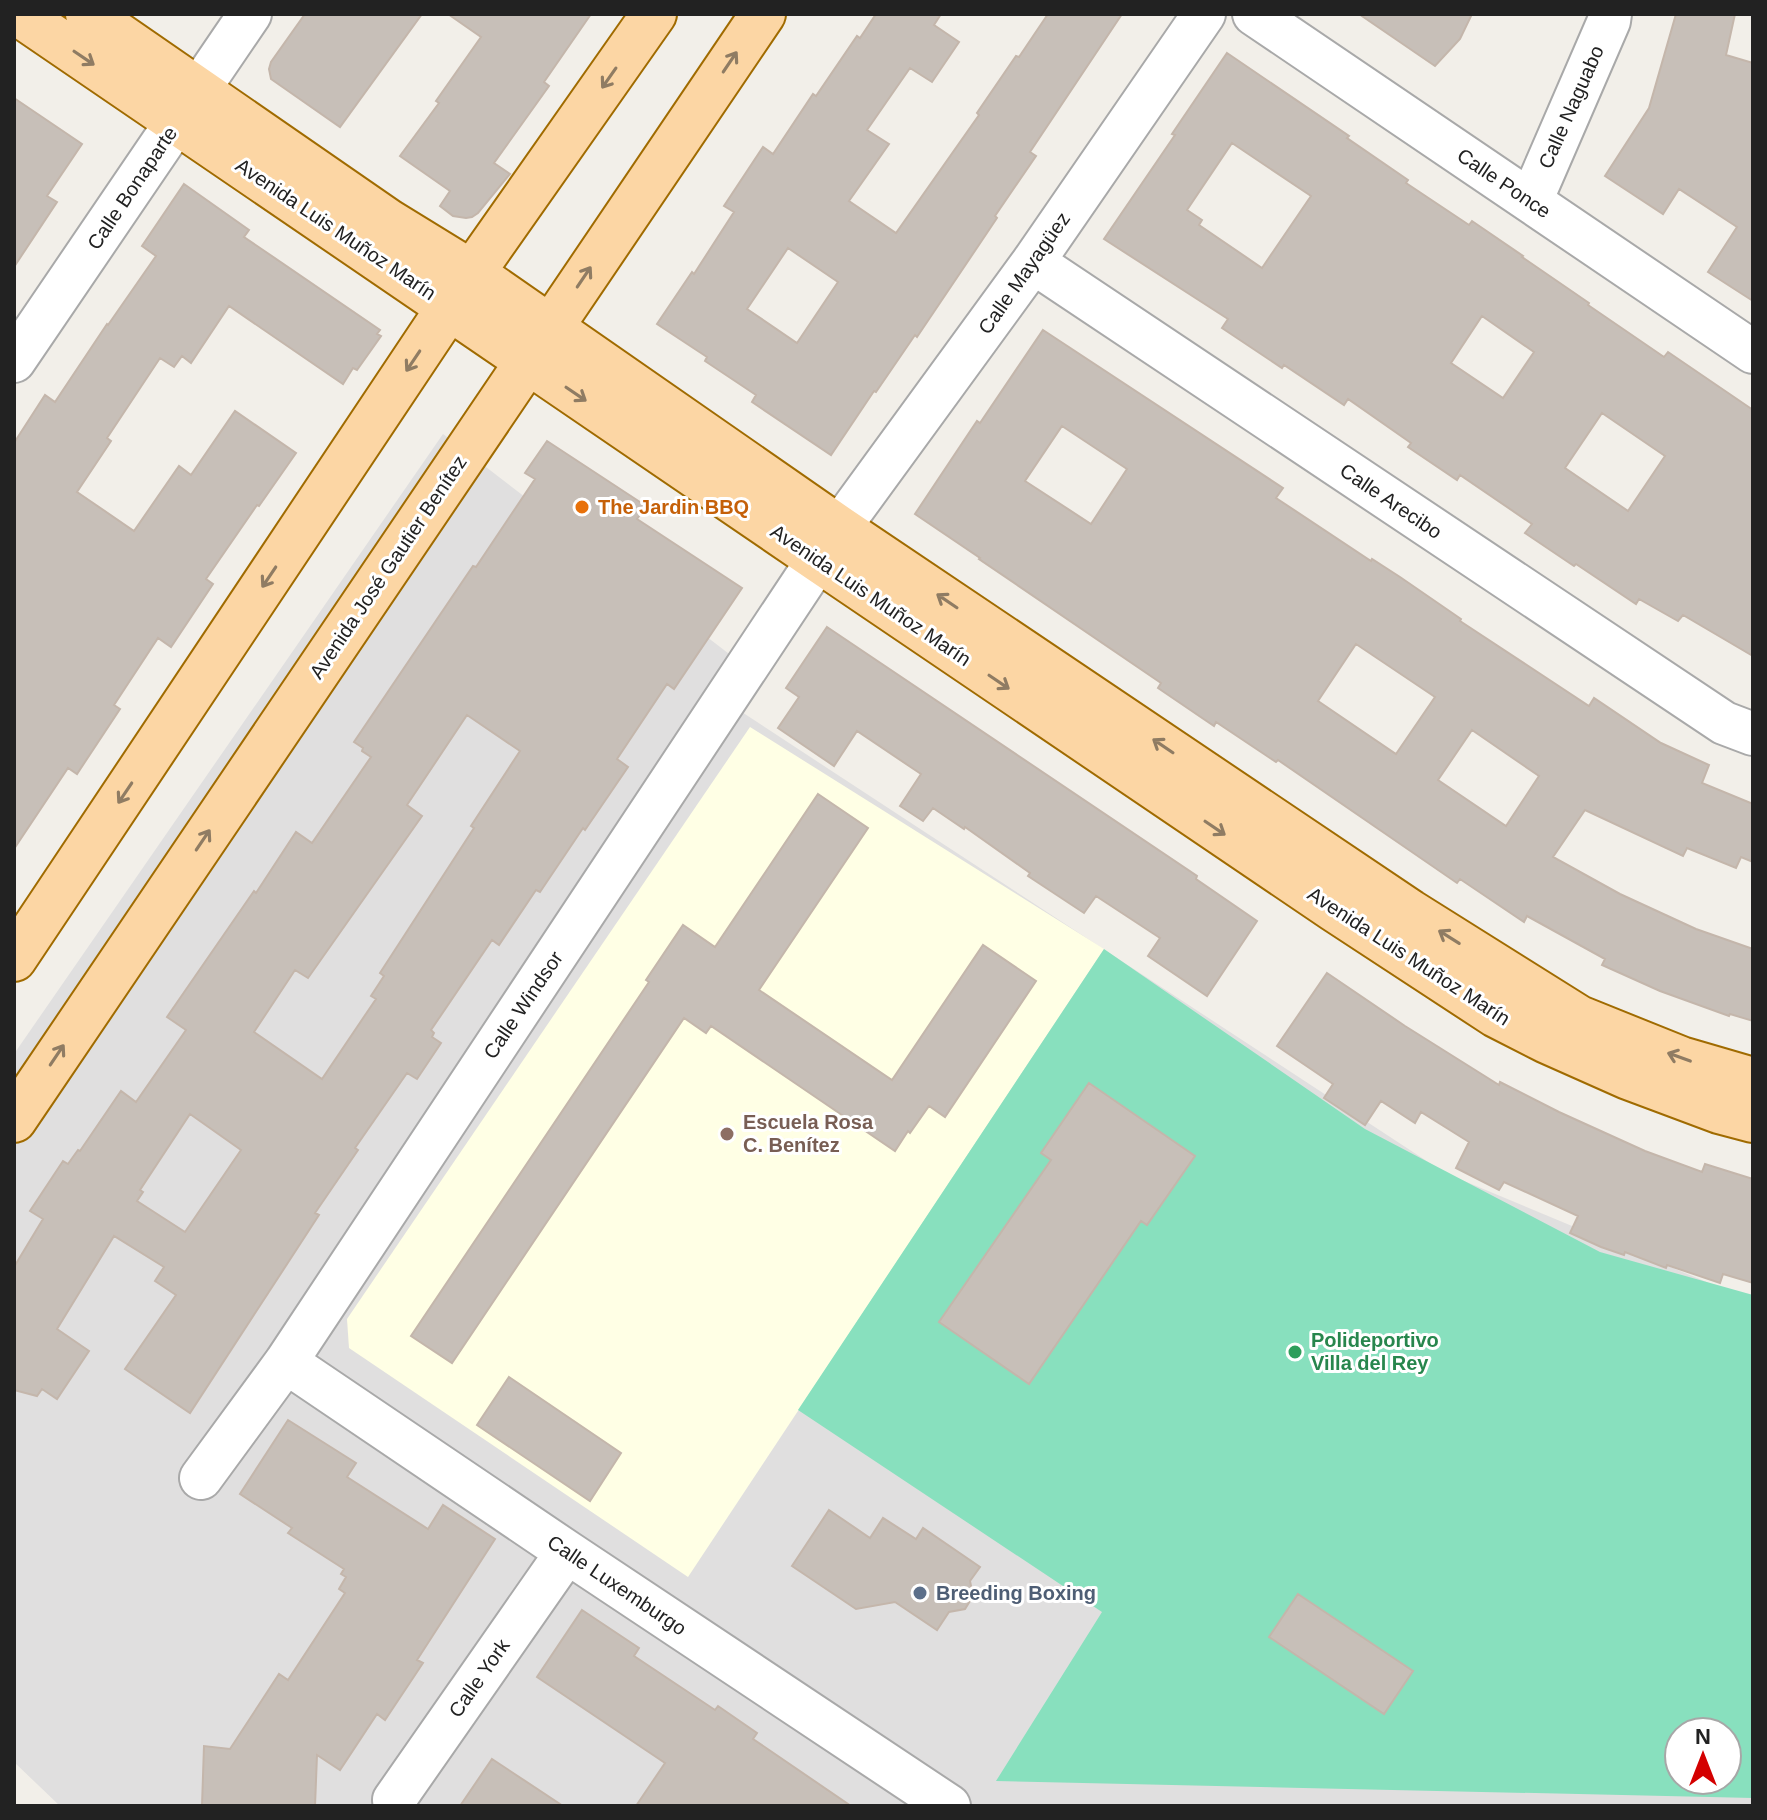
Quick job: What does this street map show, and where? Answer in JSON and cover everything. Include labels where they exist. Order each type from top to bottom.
[{"type":"main road","name":"Avenida Luis Muñoz Marín","points":[[19,14],[188,105],[389,222],[460,290],[829,544],[1334,909],[1496,1015],[1628,1077],[1719,1111],[1753,1120]]},
{"type":"main road","name":"Avenida Luis Muñoz Marín","points":[[88,14],[188,105]]},
{"type":"main road","points":[[14,959],[460,290],[654,14]]},
{"type":"main road","name":"Avenida José Gautier Benítez","points":[[14,1120],[763,14]]},
{"type":"main road","name":"Avenida Luis Muñoz Marín","points":[[829,544],[1579,1018],[1681,1059],[1753,1080]]},
{"type":"street","name":"Calle Bonaparte","points":[[14,361],[250,14]]},
{"type":"street","name":"Calle Mayagüez","points":[[829,544],[1033,262],[1204,14]]},
{"type":"street","name":"Calle Ponce","points":[[1254,14],[1753,352]]},
{"type":"street","name":"Calle Naguabo","points":[[1531,201],[1610,14]]},
{"type":"street","name":"Calle Arecibo","points":[[1033,262],[1724,723],[1753,734]]},
{"type":"street","name":"Calle Windsor","points":[[201,1478],[286,1362],[829,544]]},
{"type":"street","name":"Calle Luxemburgo","points":[[286,1362],[949,1806]]},
{"type":"street","name":"Calle York","points":[[395,1806],[394,1800],[567,1552]]},
{"type":"shaded area","points":[[443,434],[750,670],[728,703],[1445,1173],[1733,1293],[1753,1296],[1753,1806],[60,1806],[14,1762],[14,1054]]},
{"type":"shaded area","name":"Escuela Rosa C. Benítez","points":[[750,727],[1104,949],[688,1577],[349,1348],[347,1319]]},
{"type":"green space","name":"Polideportivo Villa del Rey","points":[[1104,949],[1365,1129],[1600,1252],[1753,1295],[1753,1798],[1664,1796],[1743,1796],[1743,1716],[1663,1716],[1663,1796],[996,1781],[1102,1612],[798,1410]]},
{"type":"building","points":[[305,14],[422,14],[340,127],[271,79],[271,62]]},
{"type":"building","points":[[448,14],[591,14],[544,82],[549,86],[494,163],[510,174],[478,213],[466,218],[453,216],[440,206],[450,191],[400,156],[439,103],[436,101],[481,37]]},
{"type":"building","points":[[876,14],[941,14],[934,25],[959,42],[932,82],[910,68],[867,130],[889,144],[849,201],[896,233],[1048,14],[1122,14],[1030,152],[1036,156],[995,216],[997,218],[917,337],[915,335],[874,391],[831,455],[752,402],[756,395],[657,324],[734,212],[724,206],[763,147],[773,154],[813,94],[816,96],[857,36],[860,38]],"holes":[[[788,248],[838,282],[797,343],[747,309]]]},
{"type":"building","points":[[1359,14],[1472,14],[1460,39],[1435,66]]},
{"type":"building","points":[[1676,14],[1735,14],[1726,55],[1753,63],[1753,301],[1708,272],[1737,227],[1679,189],[1663,214],[1605,176],[1649,108]]},
{"type":"building","points":[[1227,53],[1349,136],[1347,138],[1408,180],[1406,183],[1469,225],[1472,221],[1664,357],[1668,352],[1753,410],[1753,656],[1683,615],[1678,621],[1639,599],[1636,604],[1576,564],[1574,566],[1525,533],[1532,524],[1460,475],[1457,480],[1408,447],[1411,443],[1348,399],[1344,405],[1284,365],[1282,368],[1222,328],[1228,319],[1104,239],[1175,135],[1172,134]],"holes":[[[1232,143],[1311,196],[1262,268],[1199,225],[1202,220],[1187,210]],[[1482,316],[1534,352],[1503,398],[1451,363]],[[1602,413],[1665,456],[1628,511],[1565,468]]]},
{"type":"building","points":[[14,98],[82,144],[47,196],[57,202],[14,267]]},
{"type":"building","points":[[184,184],[249,230],[244,237],[380,330],[377,334],[381,336],[343,384],[229,306],[191,363],[182,356],[174,367],[160,358],[107,438],[111,441],[77,492],[134,531],[179,466],[191,475],[235,411],[296,453],[206,579],[213,584],[171,647],[158,638],[114,705],[120,709],[77,774],[68,768],[14,849],[14,443],[45,395],[55,402],[156,256],[142,246]]},
{"type":"building","points":[[1043,330],[1283,488],[1276,498],[1400,577],[1460,621],[1589,706],[1594,698],[1661,743],[1709,765],[1702,783],[1753,804],[1753,862],[1741,857],[1736,868],[1687,848],[1683,856],[1585,810],[1553,857],[1620,894],[1696,929],[1753,949],[1753,1021],[1729,1016],[1660,991],[1602,965],[1605,959],[1527,916],[1524,922],[1460,879],[1457,883],[1278,760],[1276,762],[1216,722],[1214,726],[1158,688],[1161,683],[915,514],[977,421],[980,423]],"holes":[[[1062,426],[1127,469],[1091,524],[1025,481]],[[1356,644],[1435,697],[1396,754],[1318,701]],[[1472,730],[1539,776],[1506,826],[1438,780]]]},
{"type":"building","points":[[547,441],[646,506],[637,519],[742,588],[674,689],[667,684],[617,759],[628,767],[585,830],[583,828],[540,892],[536,890],[499,945],[492,940],[431,1030],[434,1033],[432,1037],[441,1043],[417,1079],[407,1073],[355,1148],[358,1150],[315,1213],[319,1215],[190,1413],[125,1369],[176,1295],[155,1281],[164,1267],[114,1236],[57,1329],[89,1351],[57,1399],[42,1389],[37,1396],[14,1390],[14,1267],[43,1219],[30,1211],[63,1161],[68,1164],[80,1151],[121,1091],[136,1102],[186,1030],[167,1017],[296,832],[312,843],[371,757],[354,742],[535,479],[525,473]],"holes":[[[467,715],[520,751],[380,973],[384,976],[371,996],[376,999],[322,1079],[254,1032],[295,970],[308,978],[422,816],[407,805]],[[190,1114],[241,1150],[185,1232],[137,1201],[143,1192],[140,1190]]]},
{"type":"building","points":[[827,627],[1197,876],[1196,879],[1257,921],[1207,996],[1148,956],[1160,938],[1096,896],[1084,913],[1028,876],[1030,873],[965,827],[933,808],[923,821],[900,806],[921,774],[857,731],[834,766],[778,728],[799,697],[786,688]]},
{"type":"building","points":[[818,794],[868,828],[759,990],[892,1080],[983,945],[1036,981],[945,1117],[929,1106],[895,1151],[711,1026],[706,1033],[684,1018],[452,1363],[411,1336],[649,982],[646,980],[683,925],[715,947]]},
{"type":"building","points":[[1327,973],[1499,1085],[1500,1082],[1645,1151],[1702,1172],[1705,1164],[1753,1179],[1753,1283],[1723,1274],[1720,1283],[1601,1247],[1570,1233],[1578,1216],[1504,1182],[1499,1190],[1456,1168],[1469,1142],[1421,1112],[1415,1123],[1381,1101],[1365,1125],[1324,1098],[1333,1084],[1277,1046]]},
{"type":"building","points":[[1089,1083],[1195,1156],[1147,1225],[1141,1221],[1029,1384],[939,1322],[1051,1160],[1041,1153]]},
{"type":"building","points":[[509,1377],[621,1453],[590,1501],[477,1425]]},
{"type":"building","points":[[288,1420],[356,1463],[347,1477],[428,1529],[443,1505],[495,1539],[417,1660],[423,1663],[385,1720],[377,1714],[340,1770],[317,1755],[315,1806],[202,1806],[204,1746],[230,1749],[279,1674],[288,1680],[345,1593],[339,1589],[346,1577],[341,1574],[344,1569],[288,1533],[292,1528],[240,1494]]},
{"type":"building","points":[[829,1510],[870,1538],[883,1518],[916,1539],[923,1528],[980,1567],[970,1581],[973,1596],[965,1609],[949,1612],[937,1630],[895,1602],[856,1609],[792,1566]]},
{"type":"building","points":[[1298,1594],[1413,1671],[1384,1714],[1269,1637]]},
{"type":"building","points":[[582,1610],[639,1648],[634,1656],[715,1710],[718,1706],[757,1733],[753,1739],[851,1806],[636,1806],[665,1763],[537,1677]]},
{"type":"building","points":[[492,1759],[563,1806],[460,1806]]},
{"type":"place","name":"The Jardin BBQ","points":[[582,507]]},
{"type":"place","name":"Escuela Rosa C. Benítez","points":[[727,1134]]},
{"type":"place","name":"Polideportivo Villa del Rey","points":[[1295,1352]]},
{"type":"place","name":"Breeding Boxing","points":[[920,1593]]}]
